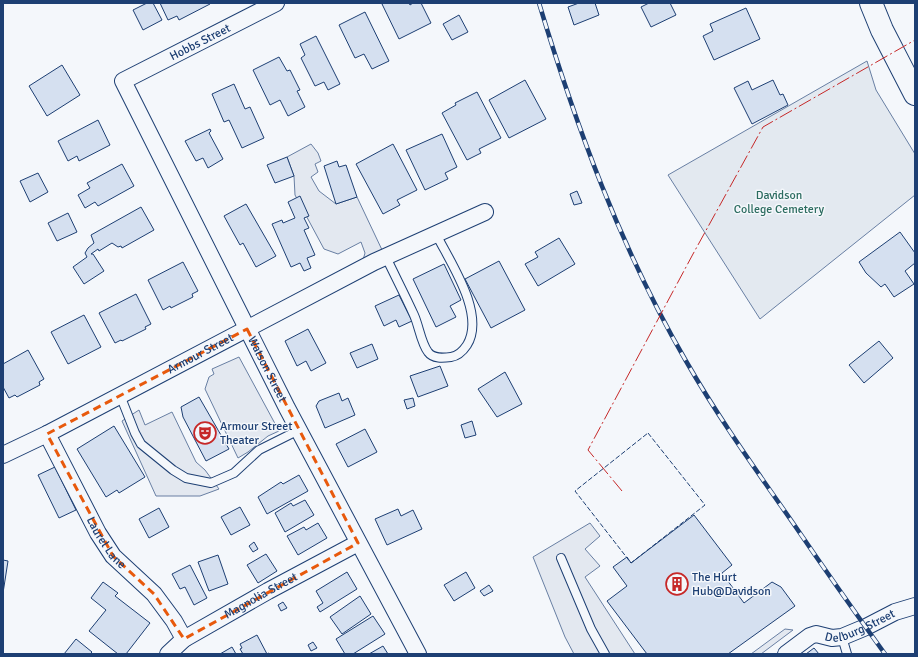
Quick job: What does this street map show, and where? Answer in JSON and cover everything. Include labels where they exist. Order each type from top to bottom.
[{"type":"main road","points":[[871,3],[882,30],[915,94]]},
{"type":"street","name":"Hobbs Street","points":[[123,81],[269,5]]},
{"type":"street","name":"Watson Street","points":[[123,81],[247,329],[358,543],[418,654]]},
{"type":"street","name":"Armour Street","points":[[3,455],[47,434],[386,257],[485,212]]},
{"type":"street","name":"Laurel Lane","points":[[47,434],[98,533],[113,556],[154,594],[174,621],[184,639]]},
{"type":"street","name":"Magnolia Street","points":[[168,654],[184,639],[268,591],[358,543]]},
{"type":"street","name":"Delburg Street","points":[[786,654],[810,636],[816,634],[832,638],[842,637],[895,612],[915,606]]},
{"type":"lane","points":[[386,257],[414,316],[428,353],[438,358],[452,357],[463,351],[471,339],[472,324],[470,301],[436,234]]},
{"type":"lane","points":[[120,395],[141,444],[173,470],[186,478],[211,483],[234,473],[259,450],[299,430]]},
{"type":"lane","points":[[560,558],[591,629],[605,654]]},
{"type":"lane","points":[[842,637],[847,654]]},
{"type":"highlighted area","points":[[247,329],[358,543],[184,639],[154,594],[113,556],[47,434]]},
{"type":"green space","name":"Davidson College Cemetery","points":[[867,61],[876,90],[915,154],[915,195],[760,319],[668,175]]},
{"type":"shaded area","points":[[311,144],[318,153],[321,161],[315,164],[318,172],[311,177],[319,191],[336,204],[357,197],[383,252],[363,260],[365,253],[361,242],[338,254],[324,249],[295,195],[294,176],[287,157]]},
{"type":"shaded area","points":[[239,357],[279,431],[268,436],[238,458],[205,389],[209,377],[214,374],[212,369]]},
{"type":"shaded area","points":[[139,410],[145,425],[172,412],[196,462],[205,470],[219,489],[200,496],[156,496],[122,421]]},
{"type":"shaded area","points":[[590,523],[600,536],[585,549],[600,566],[585,577],[635,654],[574,654],[565,637],[533,557]]},
{"type":"shaded area","points":[[785,629],[793,630],[761,654],[751,654]]},
{"type":"building","points":[[147,3],[153,3],[162,20],[143,30],[133,10]]},
{"type":"building","points":[[160,3],[210,4],[179,20],[177,16],[168,20]]},
{"type":"building","points":[[409,3],[410,5],[413,3],[421,3],[431,23],[399,39],[382,4]]},
{"type":"building","points":[[579,3],[595,3],[599,15],[574,25],[568,7]]},
{"type":"building","points":[[649,3],[670,3],[676,15],[651,27],[641,7]]},
{"type":"building","points":[[746,8],[760,39],[714,60],[703,36],[713,31],[710,24]]},
{"type":"building","points":[[365,12],[389,61],[372,69],[364,54],[355,58],[339,25]]},
{"type":"building","points":[[459,15],[468,32],[452,40],[443,24]]},
{"type":"building","points":[[316,36],[340,84],[328,90],[324,82],[315,86],[301,58],[305,55],[300,44]]},
{"type":"building","points":[[279,57],[287,71],[290,70],[300,90],[297,91],[305,107],[288,116],[280,100],[270,105],[253,70]]},
{"type":"building","points":[[62,65],[80,95],[47,116],[29,86]]},
{"type":"building","points":[[525,80],[546,119],[509,138],[489,100]]},
{"type":"building","points":[[773,80],[780,95],[783,94],[788,105],[752,124],[734,88],[748,81],[752,90]]},
{"type":"building","points":[[234,84],[245,109],[250,107],[264,138],[242,148],[229,120],[224,122],[212,94]]},
{"type":"building","points":[[477,92],[501,138],[479,149],[481,153],[467,160],[442,113],[456,105],[455,103]]},
{"type":"building","points":[[98,120],[110,145],[79,161],[77,156],[68,161],[58,141]]},
{"type":"building","points":[[210,129],[211,131],[209,133],[223,159],[208,168],[203,158],[196,161],[185,141]]},
{"type":"building","points":[[442,134],[457,167],[445,173],[448,179],[425,190],[406,150]]},
{"type":"building","points":[[393,144],[417,190],[397,200],[400,205],[383,214],[356,164]]},
{"type":"building","points":[[287,157],[294,176],[275,183],[267,165]]},
{"type":"building","points":[[337,161],[339,167],[346,165],[357,197],[336,204],[324,166]]},
{"type":"building","points":[[122,164],[134,186],[98,206],[95,202],[85,208],[78,195],[90,188],[87,183]]},
{"type":"building","points":[[38,173],[48,192],[30,202],[20,181]]},
{"type":"building","points":[[577,191],[582,203],[574,205],[570,194]]},
{"type":"building","points":[[300,196],[309,216],[304,218],[309,228],[304,230],[315,255],[307,258],[311,268],[304,271],[300,263],[291,267],[272,224],[282,220],[283,223],[295,218],[288,202]]},
{"type":"building","points":[[246,204],[276,256],[256,267],[243,243],[240,245],[224,216]]},
{"type":"building","points":[[141,207],[154,230],[122,248],[121,246],[118,247],[112,243],[91,254],[93,254],[104,271],[84,284],[73,267],[87,257],[85,253],[94,243],[91,235]]},
{"type":"building","points":[[68,213],[77,232],[57,241],[48,223]]},
{"type":"building","points":[[900,232],[915,253],[915,263],[905,271],[914,284],[894,297],[885,284],[881,287],[866,273],[859,262]]},
{"type":"building","points":[[559,238],[575,264],[538,286],[525,264],[538,257],[535,252]]},
{"type":"building","points":[[499,261],[525,310],[491,328],[465,279]]},
{"type":"building","points":[[183,262],[198,291],[192,294],[193,297],[171,308],[170,306],[163,310],[148,280]]},
{"type":"building","points":[[444,264],[461,300],[450,306],[456,317],[436,327],[413,279]]},
{"type":"building","points":[[136,294],[151,324],[145,327],[146,329],[115,343],[99,313]]},
{"type":"building","points":[[399,295],[412,321],[399,327],[396,320],[384,326],[375,306]]},
{"type":"building","points":[[84,315],[101,347],[68,364],[51,332]]},
{"type":"building","points":[[308,329],[326,363],[311,371],[306,361],[297,366],[285,341]]},
{"type":"building","points":[[879,341],[893,358],[864,383],[849,365]]},
{"type":"building","points":[[372,344],[378,359],[357,368],[350,353]]},
{"type":"building","points":[[28,350],[44,379],[39,382],[40,385],[17,397],[15,395],[9,398],[3,387],[3,364]]},
{"type":"building","points":[[440,366],[448,386],[418,397],[410,376]]},
{"type":"building","points":[[505,372],[522,404],[497,417],[478,389]]},
{"type":"building","points":[[339,393],[342,401],[348,398],[355,415],[325,428],[316,406],[319,401]]},
{"type":"building","name":"Armour Street Theater","points":[[199,397],[229,449],[206,461],[183,417],[181,407]]},
{"type":"building","points":[[413,398],[415,406],[407,409],[404,400]]},
{"type":"building","points":[[472,421],[476,435],[465,438],[461,425]]},
{"type":"building","points":[[114,426],[145,477],[119,493],[117,490],[106,497],[77,449]]},
{"type":"building","points":[[365,429],[377,452],[348,467],[336,444]]},
{"type":"building","points":[[55,467],[76,510],[59,518],[38,475]]},
{"type":"building","points":[[299,475],[308,491],[267,514],[258,497],[281,482],[283,484]]},
{"type":"building","points":[[305,500],[314,515],[285,532],[275,513],[291,503],[293,506]]},
{"type":"building","points":[[240,507],[250,525],[231,535],[221,517]]},
{"type":"building","points":[[159,508],[169,527],[149,538],[139,519]]},
{"type":"building","points":[[398,509],[401,516],[413,510],[422,529],[387,545],[375,519]]},
{"type":"building","name":"The Hurt Hub@Davidson","points":[[694,515],[732,565],[722,573],[744,603],[772,582],[781,587],[795,606],[728,654],[647,654],[607,601],[627,586],[613,567],[627,557],[631,563]]},
{"type":"building","points":[[318,523],[327,538],[298,555],[287,536],[304,527],[306,530]]},
{"type":"building","points":[[254,542],[258,549],[253,552],[249,546]]},
{"type":"building","points":[[266,554],[277,571],[258,583],[247,565]]},
{"type":"building","points":[[218,555],[228,584],[209,591],[198,562]]},
{"type":"building","points":[[3,560],[8,561],[3,593]]},
{"type":"building","points":[[190,565],[207,598],[194,605],[185,587],[180,589],[172,574]]},
{"type":"building","points":[[347,572],[357,589],[320,612],[317,607],[323,603],[316,591]]},
{"type":"building","points":[[466,572],[475,588],[454,601],[444,585]]},
{"type":"building","points":[[103,582],[118,593],[115,596],[150,623],[126,654],[118,654],[89,631],[106,610],[91,598]]},
{"type":"building","points":[[489,585],[493,591],[484,596],[480,591]]},
{"type":"building","points":[[360,596],[371,614],[342,634],[330,617]]},
{"type":"building","points":[[283,602],[287,608],[281,611],[278,605]]},
{"type":"building","points":[[373,616],[385,634],[353,654],[345,654],[336,639]]},
{"type":"building","points":[[257,635],[267,654],[243,654],[240,649],[242,648],[240,644]]},
{"type":"building","points":[[76,639],[92,652],[90,654],[64,654]]},
{"type":"building","points":[[313,642],[317,648],[311,651],[308,645]]},
{"type":"building","points":[[383,646],[388,654],[369,654]]},
{"type":"building","points":[[232,647],[236,654],[220,654]]},
{"type":"building","points":[[814,648],[819,654],[806,654]]},
{"type":"railway","points":[[539,3],[568,95],[602,186],[641,275],[663,319],[698,382],[724,423],[885,654]]},
{"type":"fence","points":[[648,433],[705,505],[631,563],[575,491],[648,433]]},
{"type":"power","points":[[622,491],[588,450],[763,127],[915,40]]},
{"type":"place","name":"Armour Street Theater","points":[[205,433]]},
{"type":"place","name":"The Hurt Hub@Davidson","points":[[677,584]]}]
